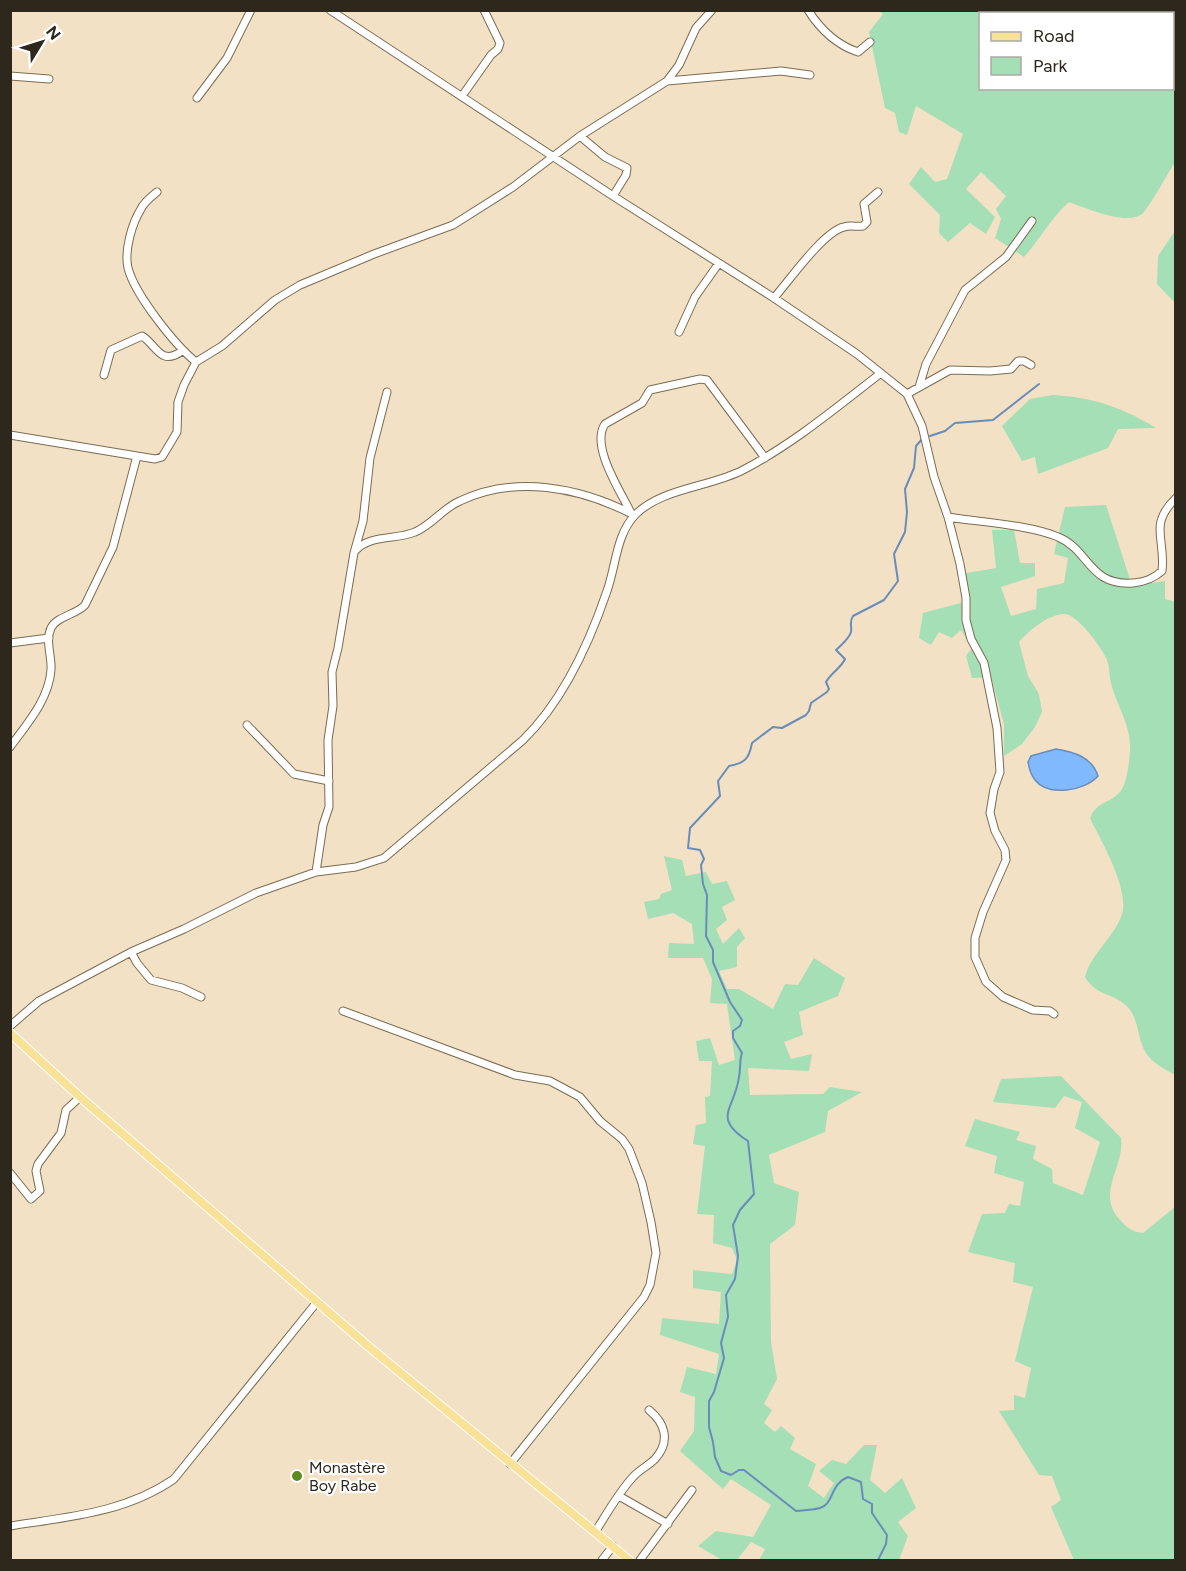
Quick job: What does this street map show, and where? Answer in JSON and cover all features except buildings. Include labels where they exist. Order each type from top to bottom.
[{"type":"main road","points":[[10,1033],[80,1097],[316,1302],[629,1560]]},
{"type":"street","points":[[197,98],[227,58],[251,10]]},
{"type":"street","points":[[330,10],[774,298],[857,354],[907,394],[922,426],[934,477],[948,517],[966,598],[966,620],[971,639],[984,663],[998,729],[1000,772],[994,789],[990,813],[995,831],[1005,850],[1006,861],[983,912],[975,938],[975,957],[986,982],[1003,997],[1032,1010],[1050,1011],[1054,1014]]},
{"type":"street","points":[[462,96],[490,55],[498,49],[500,43],[484,10]]},
{"type":"street","points":[[10,435],[155,459],[162,457],[177,432],[178,402],[196,362],[222,345],[275,300],[300,285],[374,254],[453,225],[513,187],[580,136],[667,81],[679,65],[696,28],[712,10]]},
{"type":"street","points":[[808,10],[819,26],[848,48],[858,52],[870,42]]},
{"type":"street","points":[[667,81],[782,71],[810,75]]},
{"type":"street","points":[[10,76],[49,79]]},
{"type":"street","points":[[580,136],[605,157],[627,168],[626,175],[614,196]]},
{"type":"street","points":[[157,192],[142,206],[137,217],[129,247],[128,267],[134,283],[148,306],[182,351],[196,362]]},
{"type":"street","points":[[774,298],[810,254],[827,238],[843,227],[863,226],[867,222],[864,204],[878,192]]},
{"type":"street","points":[[919,387],[926,364],[965,290],[1006,257],[1032,221]]},
{"type":"street","points":[[679,332],[695,297],[719,264]]},
{"type":"street","points":[[104,375],[111,350],[142,336],[160,354],[172,356],[182,351]]},
{"type":"street","points":[[907,394],[950,370],[1011,369],[1018,362],[1024,361],[1030,365]]},
{"type":"street","points":[[10,1026],[39,1001],[131,952],[184,929],[256,893],[316,872],[356,867],[384,858],[541,722],[550,710],[583,650],[608,591],[625,529],[633,514],[659,499],[740,472],[765,458],[881,374]]},
{"type":"street","points":[[633,514],[600,448],[601,429],[605,424],[642,402],[650,390],[700,379],[707,380],[765,458]]},
{"type":"street","points":[[316,872],[323,825],[329,807],[328,740],[333,706],[332,672],[354,553],[363,521],[370,458],[387,392]]},
{"type":"street","points":[[10,747],[46,695],[51,670],[49,638],[52,627],[60,620],[80,611],[113,547],[137,456]]},
{"type":"street","points":[[354,553],[371,541],[414,533],[453,505],[496,489],[518,486],[565,489],[609,502],[633,514]]},
{"type":"street","points":[[948,517],[1057,536],[1079,552],[1090,568],[1105,579],[1125,583],[1145,582],[1162,571],[1159,525],[1163,512],[1176,498]]},
{"type":"street","points":[[10,643],[49,638]]},
{"type":"street","points":[[247,725],[294,774],[329,781]]},
{"type":"street","points":[[131,952],[151,980],[182,988],[201,997]]},
{"type":"street","points":[[343,1011],[516,1075],[550,1081],[580,1097],[600,1121],[622,1139],[629,1149],[642,1183],[656,1253],[650,1285],[644,1296],[510,1464]]},
{"type":"street","points":[[10,1173],[31,1199],[38,1193],[40,1188],[36,1171],[38,1164],[61,1133],[66,1110],[80,1097]]},
{"type":"street","points":[[10,1526],[117,1508],[142,1498],[174,1479],[316,1302]]},
{"type":"street","points":[[595,1532],[635,1474],[655,1458],[663,1446],[662,1423],[649,1410]]},
{"type":"street","points":[[640,1560],[692,1490]]},
{"type":"street","points":[[619,1496],[668,1524]]},
{"type":"street","points":[[602,1560],[613,1546]]},
{"type":"green space","points":[[880,11],[1175,11],[1175,165],[1142,214],[1127,218],[1117,217],[1069,202],[1024,257],[995,238],[1001,219],[996,209],[1006,196],[981,172],[966,189],[995,217],[986,234],[970,223],[948,242],[939,233],[940,215],[909,184],[921,167],[935,182],[947,179],[963,134],[916,106],[907,135],[899,132],[895,113],[885,108],[869,32],[883,14]]},
{"type":"green space","points":[[1175,231],[1175,303],[1157,284],[1158,256]]},
{"type":"green space","points":[[1053,395],[1081,398],[1107,405],[1156,428],[1118,429],[1108,448],[1038,474],[1035,457],[1022,461],[1002,426],[1030,399]]},
{"type":"green space","points":[[1106,505],[1132,586],[1165,581],[1165,599],[1176,602],[1175,1075],[1155,1063],[1146,1053],[1135,1020],[1128,1008],[1118,999],[1093,987],[1085,977],[1092,961],[1117,925],[1123,907],[1119,881],[1114,867],[1090,818],[1096,808],[1120,792],[1127,773],[1130,752],[1129,734],[1110,680],[1108,663],[1104,655],[1083,626],[1065,614],[1059,614],[1046,620],[1019,642],[1028,676],[1039,694],[1042,712],[1035,727],[1022,744],[1004,756],[1004,724],[991,677],[972,678],[966,656],[972,648],[961,630],[952,638],[939,632],[931,645],[919,638],[923,613],[968,601],[961,574],[996,568],[992,530],[1014,530],[1020,563],[1035,563],[1035,576],[1001,587],[1011,616],[1036,609],[1037,589],[1064,583],[1068,558],[1054,554],[1065,507]]},
{"type":"green space","points":[[664,856],[682,860],[686,876],[706,872],[712,884],[727,881],[735,900],[722,907],[727,920],[716,929],[723,944],[739,928],[745,938],[737,947],[737,967],[719,971],[727,989],[739,989],[773,1009],[785,984],[798,985],[814,958],[845,978],[838,996],[799,1012],[803,1035],[784,1042],[791,1059],[812,1054],[809,1071],[748,1068],[750,1095],[823,1094],[830,1087],[862,1092],[828,1111],[825,1132],[769,1155],[774,1183],[799,1192],[795,1225],[770,1244],[771,1342],[777,1379],[764,1404],[772,1410],[764,1423],[775,1432],[781,1426],[795,1438],[790,1449],[816,1464],[808,1486],[824,1498],[834,1483],[819,1471],[832,1460],[846,1464],[864,1445],[877,1445],[870,1480],[885,1493],[902,1478],[916,1508],[898,1522],[908,1536],[899,1560],[759,1560],[765,1549],[751,1542],[737,1560],[722,1560],[698,1546],[716,1531],[753,1537],[771,1505],[731,1479],[723,1489],[680,1451],[694,1431],[695,1397],[680,1392],[687,1367],[716,1374],[719,1354],[660,1335],[662,1318],[719,1324],[721,1292],[693,1288],[693,1270],[732,1274],[737,1260],[732,1248],[713,1243],[714,1215],[697,1214],[705,1146],[693,1144],[696,1125],[706,1123],[705,1097],[710,1096],[712,1061],[699,1061],[696,1041],[710,1038],[719,1065],[735,1060],[727,1004],[710,1003],[712,979],[703,958],[668,958],[669,943],[694,944],[692,924],[673,913],[648,919],[644,902],[659,899],[661,894],[672,890]]},
{"type":"green space","points":[[1061,1076],[1121,1138],[1119,1160],[1110,1192],[1114,1213],[1132,1230],[1143,1233],[1175,1207],[1175,1560],[1074,1560],[1051,1507],[1061,1500],[1052,1476],[1039,1475],[999,1411],[1014,1410],[1014,1395],[1025,1398],[1031,1368],[1015,1361],[1033,1287],[1013,1282],[1015,1263],[968,1252],[982,1214],[1005,1213],[1009,1204],[1020,1206],[1024,1182],[994,1173],[997,1156],[965,1146],[975,1119],[1020,1132],[1016,1140],[1036,1146],[1033,1159],[1052,1169],[1053,1183],[1083,1195],[1100,1142],[1075,1128],[1082,1102],[1064,1096],[1055,1108],[993,1102],[1001,1079]]},
{"type":"water","points":[[1056,749],[1082,756],[1091,764],[1098,776],[1084,785],[1066,790],[1048,789],[1041,785],[1032,776],[1028,762],[1031,756]]},
{"type":"waterway","points":[[930,436],[945,431],[955,423],[993,420],[1039,384]]},
{"type":"waterway","points":[[878,1560],[886,1544],[887,1535],[872,1513],[872,1504],[863,1499],[861,1482],[848,1477],[838,1484],[824,1506],[796,1511],[744,1470],[731,1475],[721,1471],[715,1457],[709,1427],[709,1401],[724,1358],[721,1343],[728,1317],[726,1295],[735,1279],[738,1256],[733,1225],[740,1210],[754,1194],[748,1141],[737,1133],[728,1119],[728,1112],[740,1074],[742,1053],[733,1038],[733,1031],[740,1026],[742,1020],[730,1002],[713,962],[713,950],[706,936],[707,895],[701,865],[704,859],[700,850],[688,848],[690,828],[720,796],[718,781],[729,766],[745,759],[752,743],[773,727],[782,728],[806,715],[811,703],[827,692],[829,689],[826,682],[845,659],[836,650],[850,635],[853,616],[884,600],[898,581],[894,554],[905,532],[907,512],[905,489],[914,468],[916,446],[923,438]]},
{"type":"place","name":"Monastère Boy Rabe","points":[[297,1476]]}]
